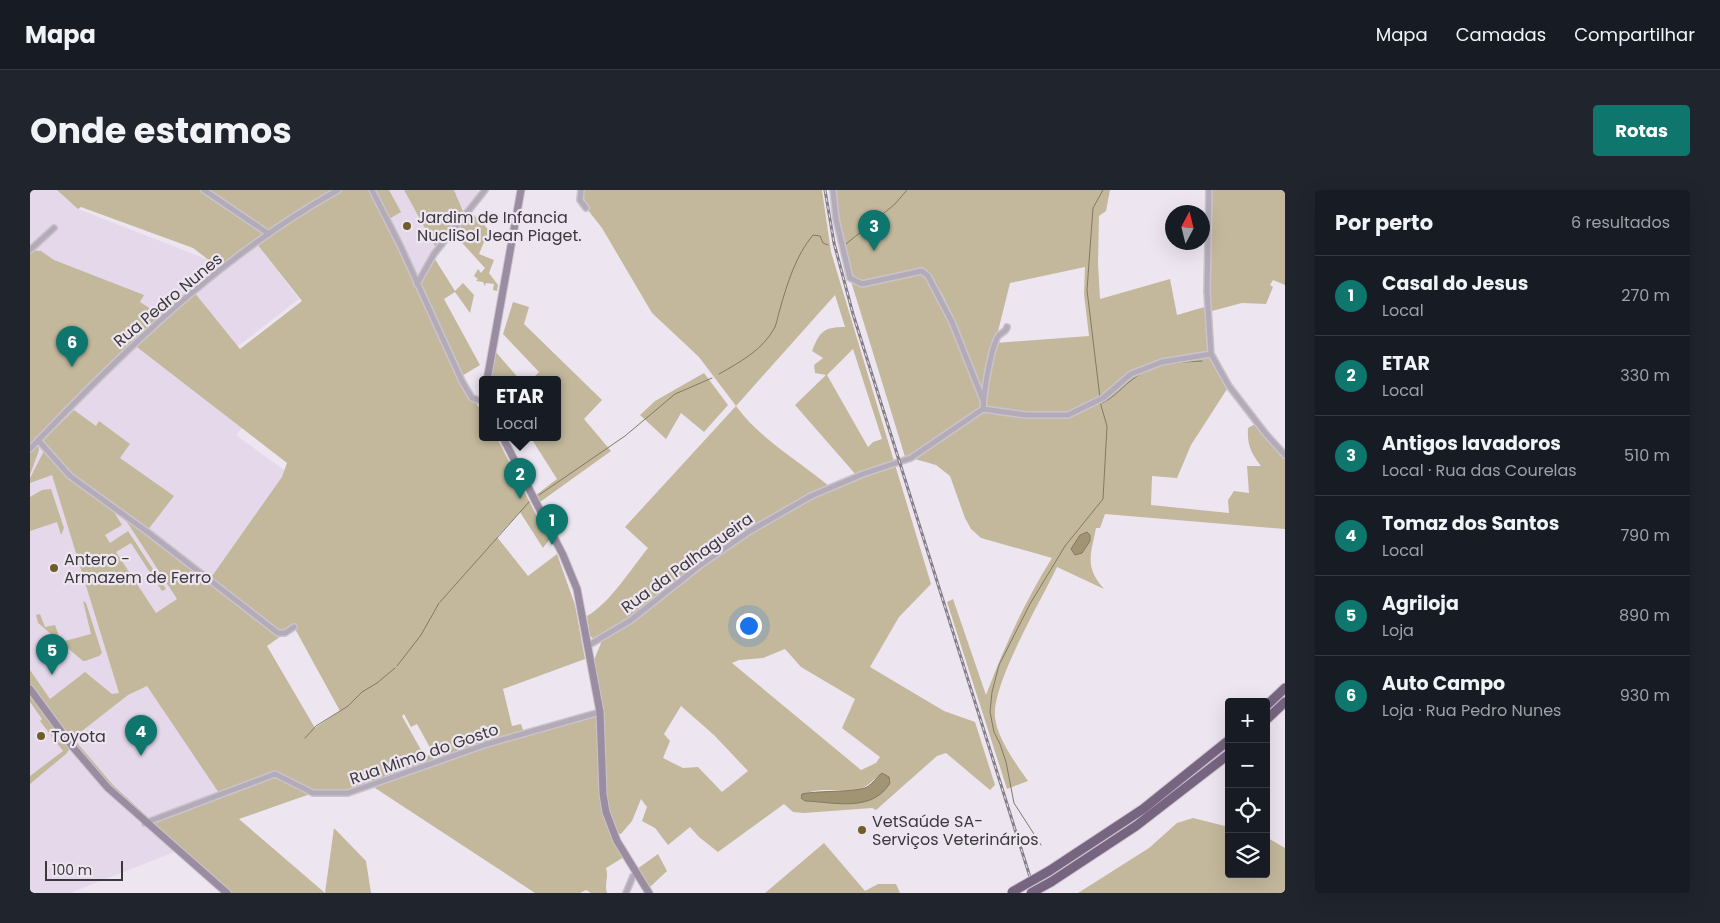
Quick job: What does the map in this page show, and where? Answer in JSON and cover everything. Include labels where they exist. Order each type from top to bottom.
[{"type":"highway","points":[[1270,702],[1285,688]]},
{"type":"highway","points":[[1270,716],[1285,702]]},
{"type":"highway","points":[[1011,892],[1049,871],[1143,809],[1225,743]]},
{"type":"highway","points":[[1031,893],[1052,882],[1136,826],[1225,757]]},
{"type":"street","points":[[204,190],[269,234]]},
{"type":"street","name":"Rua Pedro Nunes","points":[[30,449],[150,328],[269,234],[301,211],[338,190]]},
{"type":"street","points":[[372,190],[462,381],[472,398],[479,401]]},
{"type":"street","points":[[417,284],[434,254],[485,190]]},
{"type":"street","points":[[488,376],[521,190]]},
{"type":"street","points":[[581,190],[580,200],[586,208]]},
{"type":"street","points":[[833,190],[836,219],[850,278],[862,284],[912,272],[922,271],[928,276],[952,322],[983,400]]},
{"type":"street","points":[[1209,190],[1207,292],[1211,354],[1229,386],[1266,434],[1285,455]]},
{"type":"street","points":[[30,250],[54,228]]},
{"type":"street","points":[[1007,327],[1005,332],[996,339],[983,400],[983,409],[1026,415],[1068,415],[1101,399],[1131,374],[1162,362],[1211,354]]},
{"type":"street","name":"Rua da Palhagueira","points":[[589,645],[631,620],[699,566],[750,531],[811,496],[863,474],[911,458],[983,409]]},
{"type":"street","points":[[38,440],[70,476],[150,532],[278,633],[285,633],[294,626]]},
{"type":"street","points":[[504,441],[571,572],[577,589],[589,645],[600,712],[603,794],[606,812],[616,841],[649,893]]},
{"type":"street","points":[[30,690],[90,767],[146,823],[227,893]]},
{"type":"street","name":"Rua Mimo do Gosto","points":[[146,823],[275,774],[314,793],[348,793],[474,748],[600,712]]},
{"type":"street","points":[[626,893],[633,876],[636,874]]},
{"type":"shaded area","points":[[30,190],[60,190],[78,209],[222,265],[255,241],[299,299],[237,347],[272,392],[236,435],[288,473],[187,614],[288,767],[141,820],[177,851],[70,893],[30,893]]},
{"type":"shaded area","points":[[57,190],[372,190],[417,283],[433,256],[455,291],[463,283],[474,295],[470,313],[455,292],[444,299],[480,365],[462,376],[462,381],[479,407],[479,441],[499,441],[549,540],[543,548],[520,512],[497,537],[528,576],[557,554],[575,605],[585,659],[503,689],[512,726],[521,724],[524,733],[598,712],[600,793],[624,857],[606,868],[607,893],[591,893],[586,890],[580,893],[535,893],[372,786],[348,793],[313,793],[239,819],[325,893],[228,893],[145,823],[71,747],[66,754],[30,784],[30,776],[63,751],[40,721],[42,719],[30,702],[30,670],[50,699],[85,672],[112,694],[119,693],[52,475],[30,483],[30,478],[45,449],[40,443],[74,410],[96,426],[99,421],[130,444],[120,458],[174,496],[147,531],[210,579],[282,477],[287,463],[133,344],[38,442],[39,450],[30,475],[30,250],[41,251],[54,260],[144,295],[140,302],[154,311],[165,302],[171,310],[194,292],[240,349],[302,301],[257,244],[222,270],[193,248],[81,207],[78,209]],"holes":[[[111,507],[126,516],[127,522],[177,599],[156,613],[116,552],[131,543],[162,591],[166,589],[128,531],[110,543],[105,535],[122,525]],[[294,627],[340,711],[315,728],[267,646]],[[147,686],[221,796],[152,821],[113,785],[73,738],[128,695]],[[404,714],[411,727],[417,724],[433,753],[425,757],[402,716]]]},
{"type":"shaded area","name":"Jardim de Infancia NucliSol Jean Piaget.","points":[[372,190],[404,190],[437,250],[417,284]]},
{"type":"shaded area","points":[[374,190],[389,190],[401,212],[389,219]]},
{"type":"shaded area","points":[[404,190],[454,190],[465,216],[437,250]]},
{"type":"shaded area","points":[[454,190],[477,190],[480,198],[465,216]]},
{"type":"shaded area","points":[[581,190],[822,190],[831,252],[931,584],[899,617],[870,667],[944,711],[975,722],[995,785],[990,790],[946,753],[937,756],[876,810],[872,808],[804,813],[793,812],[784,804],[718,852],[690,827],[668,845],[655,828],[642,821],[647,807],[641,799],[632,821],[621,834],[617,833],[611,818],[606,795],[600,691],[594,660],[601,643],[599,639],[595,640],[590,636],[587,616],[611,595],[648,548],[625,527],[736,406],[699,357],[652,313],[602,228],[580,200]],"holes":[[[835,295],[845,327],[827,329],[820,335],[812,351],[823,358],[814,365],[815,373],[826,375],[795,405],[857,476],[830,487],[757,430],[736,406]],[[853,349],[882,439],[873,442],[868,447],[827,375]],[[785,649],[801,667],[855,699],[842,728],[880,757],[876,763],[861,770],[732,663],[739,660],[763,658]],[[681,706],[714,735],[748,771],[722,792],[698,767],[683,768],[663,758],[670,741],[664,734]],[[883,773],[890,780],[886,789],[849,804],[805,801],[800,797],[814,791],[860,789],[867,786]]]},
{"type":"shaded area","points":[[833,190],[1110,190],[1106,211],[1099,216],[1098,263],[1100,299],[1170,279],[1177,315],[1208,306],[1208,250],[1210,250],[1209,190],[1285,190],[1285,285],[1273,280],[1270,285],[1273,287],[1266,304],[1242,303],[1208,312],[1211,354],[1229,386],[1191,445],[1177,478],[1152,476],[1151,505],[1229,513],[1228,500],[1234,491],[1249,493],[1247,466],[1261,466],[1252,453],[1248,439],[1248,428],[1257,423],[1285,455],[1285,529],[1105,514],[1100,528],[1096,528],[1091,553],[1091,567],[1104,589],[1057,567],[1019,642],[1001,684],[996,702],[996,725],[1008,750],[1028,781],[1007,789],[947,602],[953,599],[986,695],[1016,625],[1052,558],[981,538],[971,529],[965,518],[950,476],[936,465],[911,458],[906,460],[850,278],[862,284],[922,271],[942,303],[983,399],[996,343],[1089,336],[1084,294],[1085,267],[1010,283],[983,392],[948,306],[931,276],[922,267],[866,282],[854,278],[843,248]]},
{"type":"shaded area","points":[[472,213],[489,230],[479,254],[494,260],[489,273],[498,285],[497,291],[493,290],[494,284],[486,283],[485,286],[483,282],[476,281],[478,279],[474,276],[478,269],[481,273],[485,268],[454,234]]},
{"type":"shaded area","points":[[513,302],[529,307],[524,324],[602,400],[584,419],[611,451],[540,502],[536,495],[557,479],[533,441],[561,441],[561,376],[535,376],[539,372],[503,334]]},
{"type":"shaded area","points":[[495,351],[517,376],[491,376]]},
{"type":"shaded area","points":[[704,373],[728,405],[704,432],[681,413],[666,439],[640,415],[655,401]]},
{"type":"shaded area","points":[[51,489],[64,528],[61,535],[57,522],[30,531],[30,497],[42,490]]},
{"type":"shaded area","points":[[1087,532],[1090,535],[1090,541],[1082,553],[1075,555],[1071,549],[1080,535]]},
{"type":"shaded area","points":[[83,601],[86,603],[102,653],[85,661],[83,661],[38,623],[36,615],[40,614],[45,627],[55,625],[61,642],[91,634]]},
{"type":"shaded area","points":[[882,773],[889,777],[890,783],[873,799],[852,804],[840,804],[805,801],[801,798],[802,794],[862,789],[869,786]]},
{"type":"shaded area","points":[[1193,818],[1225,826],[1225,878],[1270,878],[1270,839],[1285,848],[1285,893],[1078,893],[1149,848],[1177,823]]},
{"type":"shaded area","points":[[334,828],[366,861],[371,893],[325,893]]},
{"type":"shaded area","points":[[824,843],[865,891],[878,884],[896,884],[900,893],[765,893]]},
{"type":"shaded area","points":[[658,854],[667,871],[650,887],[637,869]]},
{"type":"waterway","points":[[846,244],[895,204],[907,190]]},
{"type":"waterway","points":[[1100,398],[1087,290],[1093,208],[1103,190]]},
{"type":"waterway","points":[[719,374],[758,349],[770,335],[776,325],[793,270],[802,251],[813,235],[820,236],[823,243],[828,245]]},
{"type":"waterway","points":[[1102,403],[1115,395],[1140,374],[1149,370],[1175,363],[1202,361]]},
{"type":"waterway","points":[[539,495],[625,436],[675,394],[712,378]]},
{"type":"waterway","points":[[1041,845],[1014,803],[1006,762],[994,732],[990,712],[992,692],[999,665],[1030,604],[1065,546],[1103,499],[1107,426],[1100,402]]},
{"type":"waterway","points":[[440,602],[529,502]]},
{"type":"waterway","points":[[397,666],[421,635],[439,603]]},
{"type":"waterway","points":[[305,738],[316,726],[348,706],[362,692],[377,683],[395,668]]},
{"type":"railway","points":[[825,190],[834,243],[853,314],[1035,893]]},
{"type":"place","name":"Jardim de Infancia NucliSol Jean Piaget.","points":[[407,226]]},
{"type":"place","name":"Antigos lavadoros","points":[[874,251]]},
{"type":"place","name":"Auto Campo","points":[[72,367]]},
{"type":"place","name":"ETAR","points":[[520,499]]},
{"type":"place","name":"Casal do Jesus","points":[[552,545]]},
{"type":"place","name":"Antero - Armazem de Ferro","points":[[54,568]]},
{"type":"place","name":"Agriloja","points":[[52,675]]},
{"type":"place","name":"Toyota","points":[[41,736]]},
{"type":"place","name":"Tomaz dos Santos","points":[[141,756]]},
{"type":"place","name":"VetSaúde SA- Serviços Veterinários","points":[[862,830]]}]
